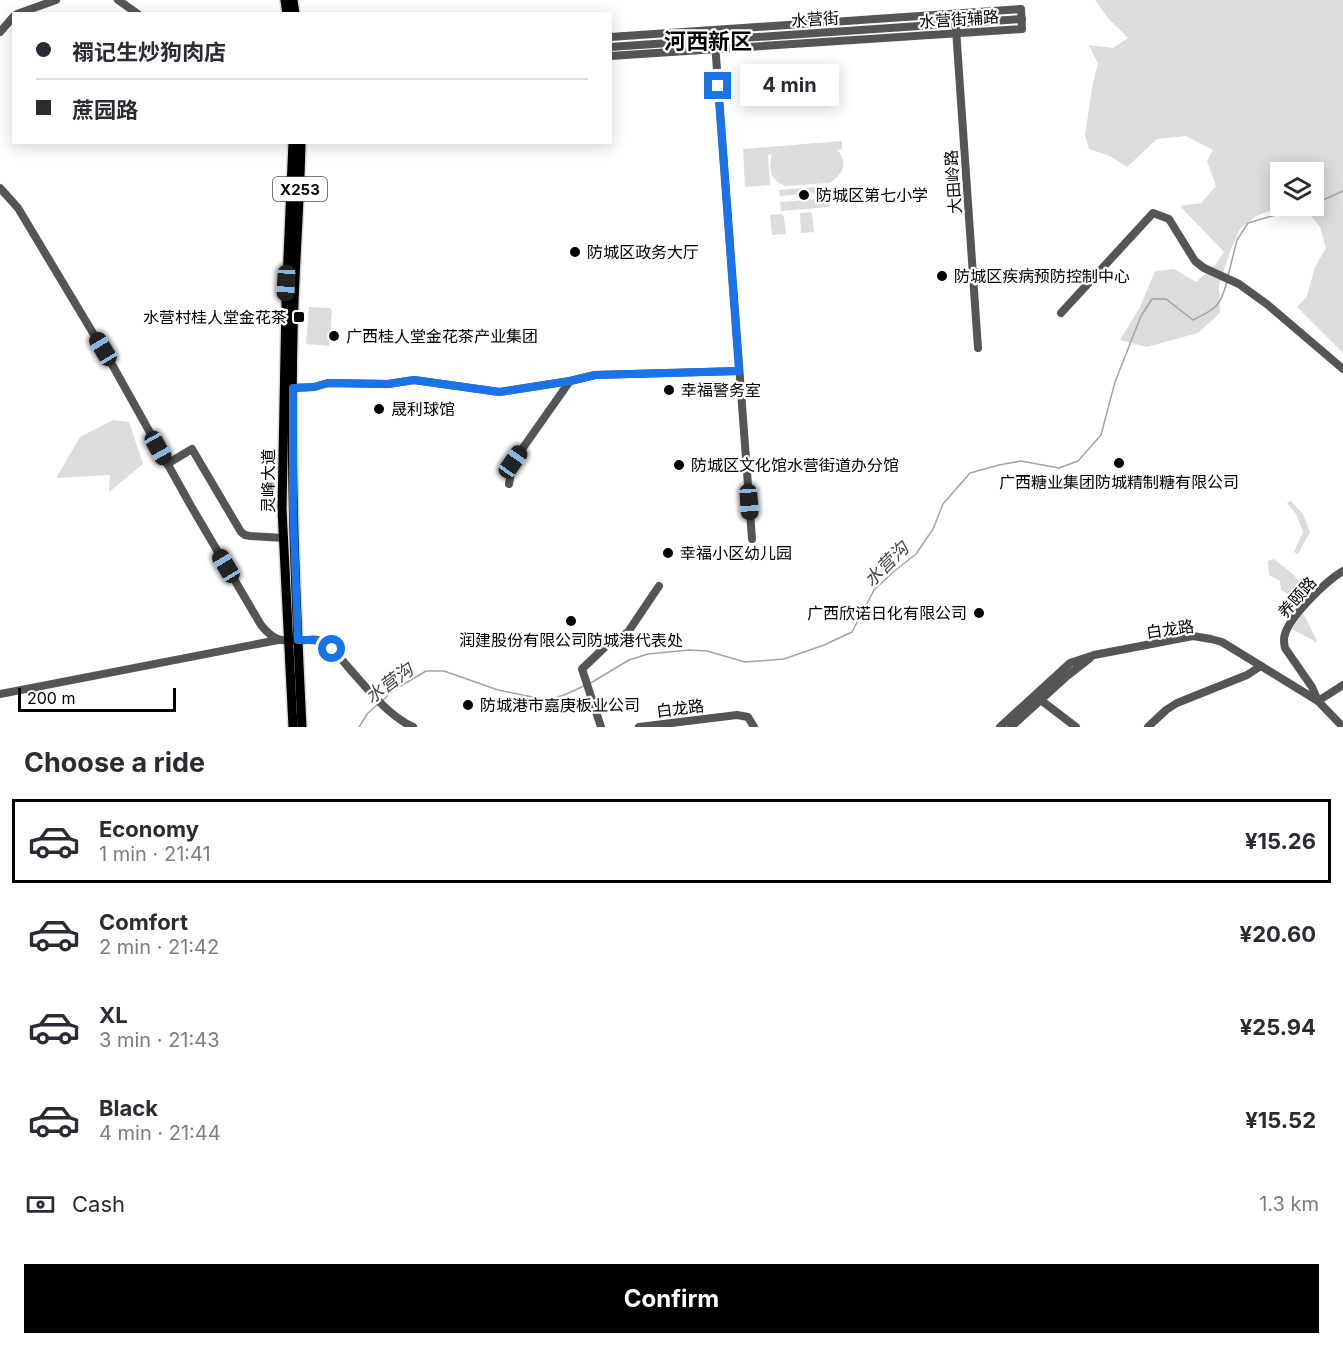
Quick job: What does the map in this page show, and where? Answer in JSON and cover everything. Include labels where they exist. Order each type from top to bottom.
[{"type":"main road","name":"X253","points":[[293,144],[293,236]]},
{"type":"main road","name":"X253","points":[[293,236],[301,144]]},
{"type":"main road","name":"灵峰大道","points":[[293,236],[293,727]]},
{"type":"main road","name":"灵峰大道","points":[[293,236],[285,303],[282,509],[302,727]]},
{"type":"street","points":[[23,12],[56,0]]},
{"type":"street","points":[[118,0],[135,12]]},
{"type":"street","name":"水营街辅路","points":[[612,37],[1021,9],[1022,19],[1022,28],[612,56]]},
{"type":"street","name":"大田岭路","points":[[955,13],[978,348]]},
{"type":"street","points":[[0,32],[12,18]]},
{"type":"street","name":"水营街","points":[[612,47],[1022,19]]},
{"type":"street","points":[[714,30],[752,539]]},
{"type":"street","points":[[0,188],[18,208],[114,368],[261,625],[269,635],[278,640]]},
{"type":"street","points":[[1061,314],[1152,213],[1169,219],[1195,261],[1204,268],[1239,284],[1268,305],[1343,369]]},
{"type":"street","points":[[293,388],[314,387],[328,383],[388,384],[414,380],[500,392],[595,375],[739,371]]},
{"type":"street","points":[[509,484],[513,462],[570,381]]},
{"type":"street","points":[[167,464],[192,449],[241,532],[250,536],[284,538]]},
{"type":"street","name":"养颐路","points":[[1318,701],[1312,687],[1286,648],[1284,637],[1290,623],[1304,606],[1331,579],[1343,571]]},
{"type":"street","points":[[601,727],[582,669],[606,646],[628,632],[659,586]]},
{"type":"street","name":"白龙路","points":[[1000,727],[1038,698],[1070,663],[1094,655],[1193,636],[1222,642],[1318,701],[1343,727]]},
{"type":"street","points":[[0,694],[278,640],[315,639],[325,643],[375,697],[402,721],[413,727]]},
{"type":"street","points":[[1148,727],[1176,703],[1247,675],[1261,666]]},
{"type":"street","points":[[1318,701],[1343,685]]},
{"type":"street","points":[[1011,727],[1038,698],[1076,727]]},
{"type":"street","name":"白龙路","points":[[639,727],[737,715],[748,717],[754,727]]},
{"type":"shaded area","points":[[1095,0],[1343,0],[1343,353],[1297,307],[1307,296],[1315,267],[1326,248],[1320,227],[1311,216],[1324,216],[1324,162],[1270,162],[1270,211],[1256,216],[1240,229],[1219,285],[1220,313],[1198,333],[1147,347],[1120,340],[1140,307],[1155,271],[1174,269],[1196,282],[1215,265],[1224,252],[1180,206],[1201,203],[1216,186],[1207,161],[1213,150],[1186,136],[1157,139],[1127,167],[1110,156],[1089,149],[1085,135],[1098,64],[1089,45],[1113,48],[1128,38],[1108,18]]},
{"type":"shaded area","points":[[842,141],[842,149],[837,150],[843,159],[843,168],[838,176],[829,183],[785,186],[771,173],[772,154],[768,155],[770,185],[745,187],[743,149]]},
{"type":"shaded area","points":[[828,186],[828,192],[780,196],[779,190]]},
{"type":"shaded area","points":[[829,198],[829,207],[781,211],[780,202]]},
{"type":"shaded area","points":[[810,212],[814,232],[801,233],[800,213]]},
{"type":"shaded area","points":[[781,214],[784,217],[786,234],[772,235],[770,215]]},
{"type":"shaded area","points":[[309,307],[330,308],[332,311],[329,346],[306,344]]},
{"type":"shaded area","points":[[113,420],[129,422],[143,464],[109,492],[110,475],[56,478],[80,437]]},
{"type":"shaded area","points":[[1291,501],[1303,514],[1310,532],[1298,554],[1294,552],[1303,532],[1296,514],[1287,503]]},
{"type":"shaded area","points":[[1274,559],[1293,574],[1301,584],[1296,595],[1281,590],[1280,581],[1269,575],[1268,561]]},
{"type":"shaded area","points":[[1303,613],[1317,641],[1316,642],[1292,629]]},
{"type":"waterway","name":"水营沟","points":[[1324,200],[1343,191]]},
{"type":"waterway","name":"水营沟","points":[[1228,276],[1237,240],[1248,223],[1272,216]]},
{"type":"waterway","name":"水营沟","points":[[589,684],[629,660],[648,654],[689,650],[707,651],[745,662],[784,659],[852,632],[874,590],[916,554],[933,529],[943,504],[970,473],[1021,461],[1059,468],[1078,461],[1101,435],[1115,382],[1141,316],[1152,299],[1166,299],[1193,320],[1216,306],[1227,281]]},
{"type":"waterway","name":"水营沟","points":[[383,700],[394,690],[426,671],[444,671],[498,690],[547,700],[584,686]]},
{"type":"waterway","name":"水营沟","points":[[359,727],[368,713],[377,705]]},
{"type":"place","name":"防城区第七小学","points":[[804,195]]},
{"type":"place","name":"防城区政务大厅","points":[[575,252]]},
{"type":"place","name":"防城区疾病预防控制中心","points":[[942,276]]},
{"type":"place","name":"水营村桂人堂金花茶","points":[[299,317]]},
{"type":"place","name":"广西桂人堂金花茶产业集团","points":[[334,336]]},
{"type":"place","name":"幸福警务室","points":[[669,390]]},
{"type":"place","name":"晟利球馆","points":[[379,409]]},
{"type":"place","name":"广西糖业集团防城精制糖有限公司","points":[[1119,463]]},
{"type":"place","name":"防城区文化馆水营街道办分馆","points":[[679,465]]},
{"type":"place","name":"幸福小区幼儿园","points":[[668,553]]},
{"type":"place","name":"广西欣诺日化有限公司","points":[[979,613]]},
{"type":"place","name":"润建股份有限公司防城港代表处","points":[[571,621]]},
{"type":"place","name":"防城港市嘉庚板业公司","points":[[468,705]]},
{"type":"district","name":"河西新区","points":[[708,41]]},
{"type":"route","points":[[332,649],[315,639],[298,640],[293,508],[293,388],[314,387],[328,383],[388,384],[414,380],[500,392],[595,375],[739,371],[718,86]]}]
